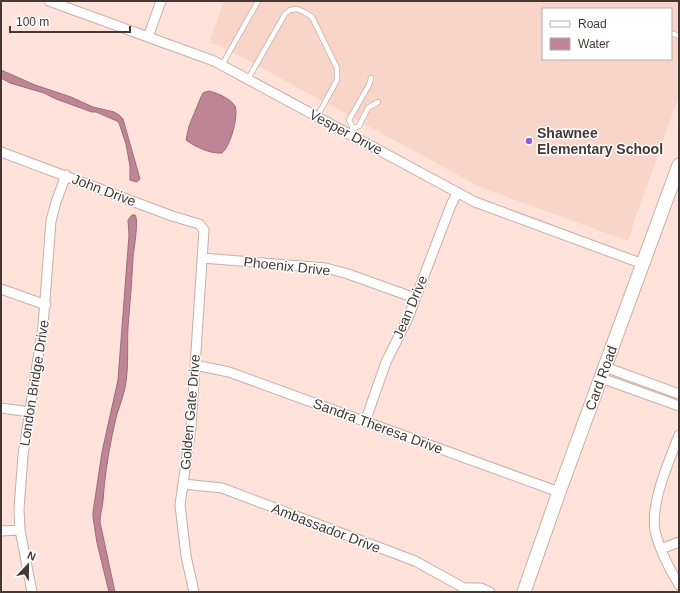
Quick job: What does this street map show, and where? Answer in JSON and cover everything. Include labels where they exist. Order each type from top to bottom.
[{"type":"street","name":"Vesper Drive","points":[[49,1],[222,65],[317,117],[351,131],[457,192],[484,205],[643,264]]},
{"type":"street","points":[[148,37],[161,1]]},
{"type":"street","name":"John Drive","points":[[1,152],[66,175],[172,216],[199,224],[204,230]]},
{"type":"street","name":"Card Road","points":[[524,592],[559,492],[679,165]]},
{"type":"street","name":"London Bridge Drive","points":[[32,592],[20,530],[19,510],[23,454],[46,305],[51,221],[66,175]]},
{"type":"street","name":"Jean Drive","points":[[365,422],[386,362],[408,318],[450,206],[457,192]]},
{"type":"street","name":"Golden Gate Drive","points":[[194,592],[186,556],[180,505],[191,427],[204,230]]},
{"type":"street","name":"Phoenix Drive","points":[[202,258],[326,268],[348,274],[415,298]]},
{"type":"street","points":[[1,289],[46,305]]},
{"type":"street","name":"Sandra Theresa Drive","points":[[195,365],[230,372],[559,492]]},
{"type":"street","points":[[603,372],[653,384],[679,394]]},
{"type":"street","points":[[603,372],[648,395],[679,406]]},
{"type":"street","points":[[648,395],[653,384]]},
{"type":"street","points":[[1,408],[30,412]]},
{"type":"street","points":[[679,435],[659,490],[654,521],[655,535],[671,572],[679,585]]},
{"type":"street","name":"Ambassador Drive","points":[[183,484],[222,488],[415,561],[465,590],[481,588],[490,592]]},
{"type":"street","points":[[1,531],[20,530]]},
{"type":"street","points":[[661,549],[679,542]]},
{"type":"lane","points":[[222,65],[258,1]]},
{"type":"lane","points":[[248,79],[285,14],[290,10],[304,12],[312,17],[338,73],[338,80],[317,117]]},
{"type":"lane","points":[[371,78],[369,85],[349,120],[351,131],[359,126],[368,108],[378,102]]},
{"type":"shaded area","name":"Shawnee Elementary School","points":[[224,1],[679,1],[679,96],[628,241],[480,187],[225,48],[209,42]]},
{"type":"water","points":[[1,70],[35,85],[71,97],[93,107],[114,112],[119,115],[123,119],[140,179],[137,182],[130,180],[130,166],[126,144],[117,121],[96,112],[92,112],[56,99],[44,93],[10,83],[1,78]]},
{"type":"water","points":[[208,91],[223,96],[235,106],[235,124],[228,145],[222,153],[203,150],[186,140],[189,126],[201,97],[203,93]]},
{"type":"water","points":[[132,215],[135,215],[136,218],[136,228],[128,327],[126,380],[110,446],[100,519],[115,592],[109,592],[97,543],[93,512],[102,452],[118,380],[129,235],[128,220]]},
{"type":"place","name":"Shawnee Elementary School","points":[[529,141]]}]
